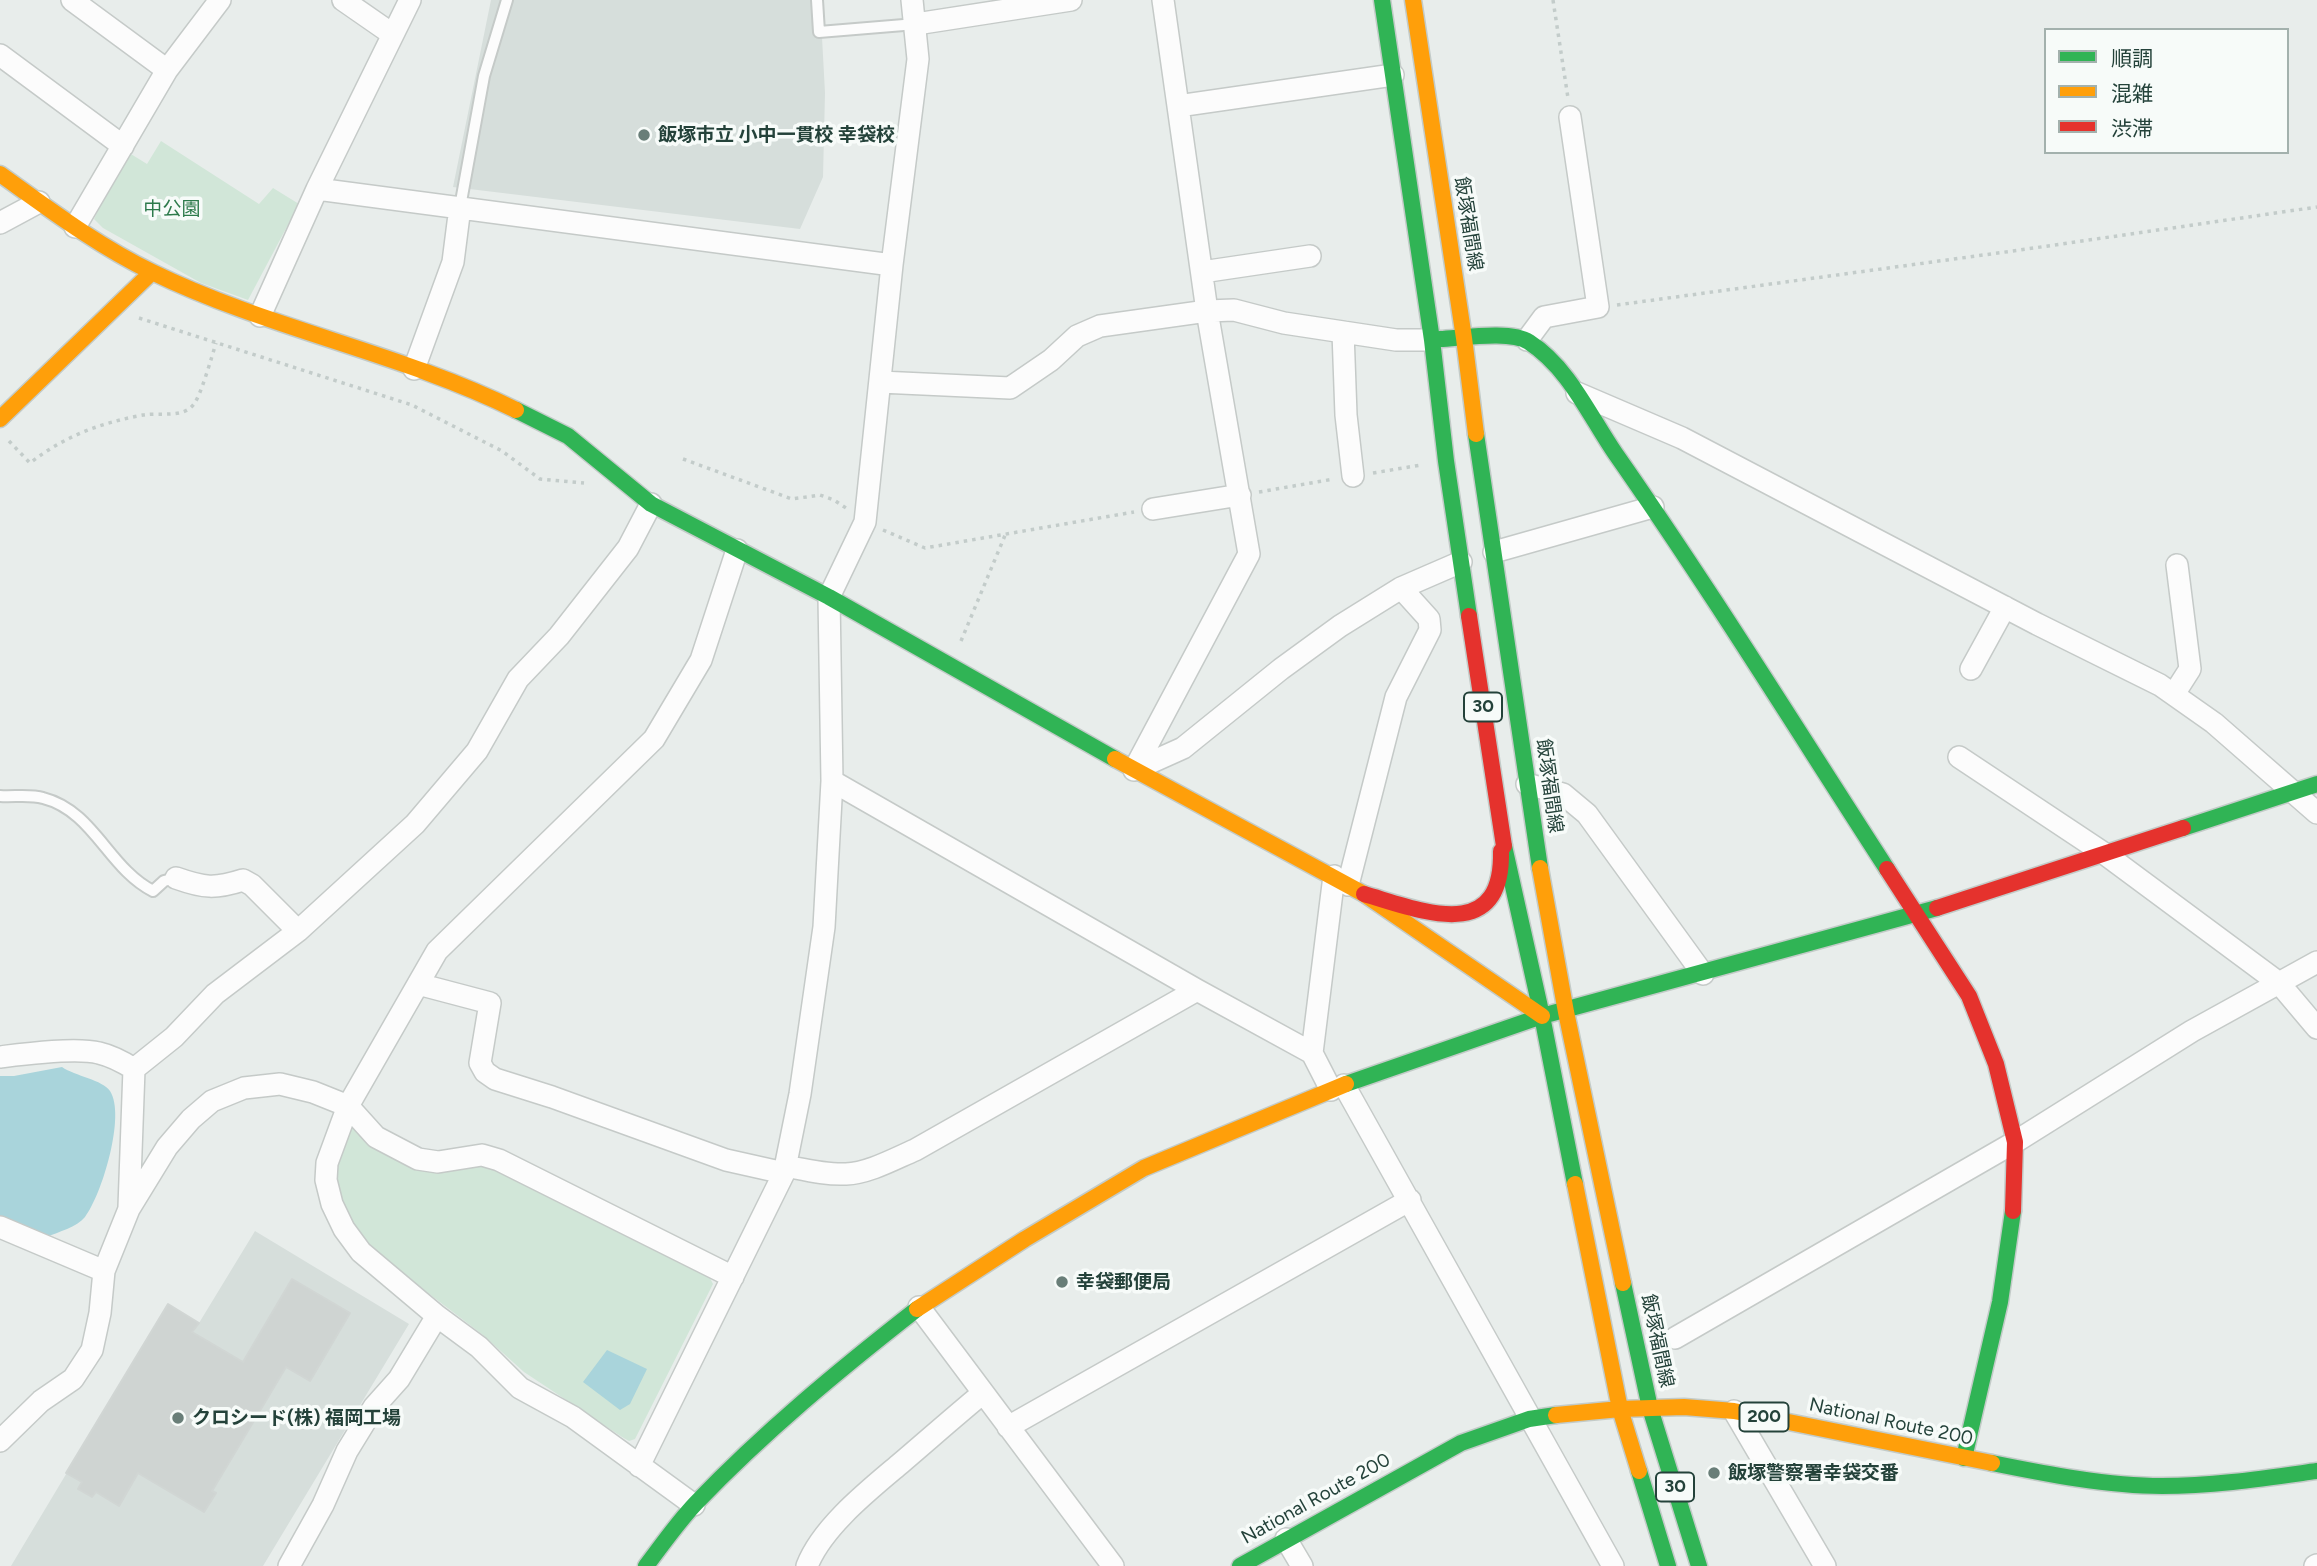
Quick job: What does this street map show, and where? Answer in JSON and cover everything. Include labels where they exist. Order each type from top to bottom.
[{"type":"main road","name":"30","points":[[1382,0],[1433,340],[1446,461],[1502,836],[1542,1016],[1620,1409],[1668,1566]]},
{"type":"main road","name":"飯塚福間線","points":[[1413,0],[1527,784],[1566,1012],[1650,1408],[1699,1566]]},
{"type":"main road","points":[[0,174],[75,227],[152,272],[260,316],[480,392],[568,436],[651,504],[830,597],[1134,770],[1349,885],[1542,1016]]},
{"type":"main road","points":[[0,419],[152,272]]},
{"type":"main road","points":[[1433,340],[1511,336],[1527,340],[1563,370],[1969,996],[1996,1064],[2015,1142],[2013,1223],[2000,1302],[1964,1458]]},
{"type":"main road","points":[[646,1566],[694,1505],[771,1429],[919,1307],[1144,1168],[1338,1088],[1542,1016],[1566,1012],[1917,915],[2317,784]]},
{"type":"main road","points":[[1349,885],[1452,917],[1467,914],[1494,892],[1501,877],[1502,836]]},
{"type":"main road","name":"National Route 200","points":[[1240,1566],[1461,1443],[1530,1419],[1572,1412],[1685,1407],[1734,1410],[2056,1476],[2161,1486],[2248,1481],[2317,1471]]},
{"type":"street","points":[[72,0],[167,70]]},
{"type":"street","points":[[75,227],[167,70],[220,0]]},
{"type":"street","points":[[343,0],[392,34]]},
{"type":"street","points":[[260,316],[317,189],[410,0]]},
{"type":"street","points":[[639,1466],[785,1170],[800,1094],[824,927],[832,781],[830,597],[865,522],[892,264],[918,59],[912,0]]},
{"type":"street","points":[[916,24],[1071,0]]},
{"type":"street","points":[[1134,770],[1249,554],[1207,310],[1163,0]]},
{"type":"street","points":[[0,55],[123,146]]},
{"type":"street","points":[[1178,106],[1393,75]]},
{"type":"street","points":[[1527,340],[1544,317],[1598,307],[1570,117]]},
{"type":"street","points":[[317,189],[892,264]]},
{"type":"street","points":[[0,223],[39,202]]},
{"type":"street","points":[[414,369],[453,262],[460,207]]},
{"type":"street","points":[[1202,272],[1310,256]]},
{"type":"street","points":[[880,382],[1010,388],[1051,360],[1077,336],[1100,326],[1207,310],[1234,310],[1284,323],[1396,340],[1433,340]]},
{"type":"street","points":[[1343,332],[1346,415],[1353,476]]},
{"type":"street","points":[[1577,393],[1682,438],[2160,685],[2214,723],[2317,813]]},
{"type":"street","points":[[1153,509],[1240,495]]},
{"type":"street","points":[[129,1209],[134,1069],[174,1037],[215,994],[298,931],[415,824],[477,751],[518,679],[559,636],[628,548],[651,504]]},
{"type":"street","points":[[1494,552],[1653,507]]},
{"type":"street","points":[[694,1505],[573,1417],[520,1388],[479,1347],[437,1316],[361,1252],[344,1229],[332,1205],[327,1163],[348,1106],[437,951],[654,739],[701,660],[737,550]]},
{"type":"street","points":[[1134,770],[1183,748],[1281,669],[1340,626],[1401,587],[1461,562]]},
{"type":"street","points":[[2174,694],[2190,669],[2177,565]]},
{"type":"street","points":[[1312,1053],[1349,885],[1396,696],[1430,630],[1429,619],[1401,587]]},
{"type":"street","points":[[1971,669],[2005,607]]},
{"type":"street","points":[[1959,757],[2105,854],[2279,983],[2317,1028]]},
{"type":"street","points":[[832,781],[1312,1053],[1338,1088],[1410,1200],[1613,1566]]},
{"type":"street","points":[[1527,784],[1563,794],[1587,814],[1703,974]]},
{"type":"street","points":[[176,878],[199,887],[220,887],[243,880],[252,885],[298,931]]},
{"type":"street","points":[[1675,1338],[2015,1142],[2192,1031],[2317,962]]},
{"type":"street","points":[[418,984],[490,1003],[480,1063],[485,1072],[495,1079],[726,1160],[826,1174],[849,1174],[915,1150],[1197,990]]},
{"type":"street","points":[[0,1057],[35,1052],[96,1052],[120,1060],[134,1069]]},
{"type":"street","points":[[0,1441],[41,1401],[74,1379],[92,1350],[100,1313],[104,1271],[129,1209],[167,1147],[191,1119],[212,1101],[244,1088],[280,1084],[313,1092],[348,1106],[376,1137],[418,1159],[438,1162],[482,1155],[499,1160],[733,1277]]},
{"type":"street","points":[[1008,1427],[1410,1200]]},
{"type":"street","points":[[0,1227],[104,1271]]},
{"type":"street","points":[[919,1307],[1113,1566]]},
{"type":"street","points":[[289,1566],[323,1505],[347,1451],[374,1407],[399,1379],[437,1316]]},
{"type":"street","points":[[807,1566],[832,1527],[858,1501],[983,1393]]},
{"type":"street","points":[[1734,1410],[1825,1566]]},
{"type":"street","points":[[1286,1539],[1302,1566]]},
{"type":"lane","points":[[460,207],[484,76],[507,0]]},
{"type":"lane","points":[[817,0],[819,32],[916,24]]},
{"type":"lane","points":[[0,796],[41,797],[64,805],[77,814],[142,886],[153,891],[164,881],[176,878]]},
{"type":"path","points":[[1553,0],[1570,117]]},
{"type":"path","points":[[1598,307],[2317,207]]},
{"type":"path","points":[[116,308],[216,343],[412,405],[502,451],[540,478],[590,484]]},
{"type":"path","points":[[7,439],[30,463],[50,448],[96,425],[147,414],[183,413],[194,404],[216,343]]},
{"type":"path","points":[[683,459],[792,499],[820,495],[834,500],[865,522],[925,548],[1153,509]]},
{"type":"path","points":[[948,662],[958,648],[1006,533]]},
{"type":"shaded area","name":"飯塚市立 小中一貫校 幸袋校","points":[[491,0],[820,0],[825,93],[823,177],[800,229],[453,187]]},
{"type":"shaded area","points":[[255,1231],[409,1324],[263,1566],[11,1566],[168,1304],[199,1323]]},
{"type":"green space","name":"中公園","points":[[161,141],[259,204],[273,188],[299,204],[248,300],[201,283],[103,228],[94,219],[126,151],[147,164]]},
{"type":"green space","points":[[350,1120],[374,1144],[479,1160],[707,1272],[713,1284],[635,1439],[629,1441],[622,1437],[524,1372],[483,1335],[373,1251],[357,1233],[345,1211],[336,1183],[336,1166]]},
{"type":"water","points":[[62,1067],[95,1081],[110,1091],[114,1102],[114,1136],[105,1174],[85,1217],[77,1224],[47,1237],[0,1217],[0,1076]]},
{"type":"water","points":[[607,1350],[647,1369],[630,1404],[620,1410],[583,1382]]},
{"type":"building","name":"クロシード(株) 福岡工場","points":[[292,1279],[350,1313],[310,1381],[286,1367],[212,1491],[216,1493],[204,1512],[138,1473],[119,1506],[96,1492],[92,1497],[78,1489],[82,1482],[66,1473],[168,1304],[199,1323],[192,1332],[243,1362]]},
{"type":"traffic: fast","points":[[1382,0],[1469,616]]},
{"type":"traffic: fast","points":[[1440,339],[1473,336],[1521,338],[1556,365],[1719,608],[1887,869]]},
{"type":"traffic: fast","points":[[516,410],[568,436],[651,504],[829,597],[1115,759]]},
{"type":"traffic: fast","points":[[1476,434],[1540,868]]},
{"type":"traffic: fast","points":[[2183,828],[2317,784]]},
{"type":"traffic: fast","points":[[1504,846],[1542,1016],[1575,1184]]},
{"type":"traffic: fast","points":[[1346,1084],[1542,1016],[1937,908]]},
{"type":"traffic: fast","points":[[1964,1458],[2000,1302],[2013,1211]]},
{"type":"traffic: fast","points":[[1623,1283],[1650,1408],[1699,1566]]},
{"type":"traffic: fast","points":[[646,1566],[689,1510],[748,1451],[831,1378],[917,1309]]},
{"type":"traffic: fast","points":[[1240,1566],[1461,1443],[1529,1419],[1556,1415]]},
{"type":"traffic: fast","points":[[1992,1463],[2099,1482],[2162,1486],[2220,1483],[2317,1471]]},
{"type":"traffic: fast","points":[[1639,1471],[1668,1566]]},
{"type":"traffic: slow","points":[[1413,0],[1476,434]]},
{"type":"traffic: slow","points":[[0,174],[93,239],[152,272],[242,310],[427,372],[516,410]]},
{"type":"traffic: slow","points":[[0,419],[152,272]]},
{"type":"traffic: slow","points":[[1115,759],[1364,894],[1542,1016]]},
{"type":"traffic: slow","points":[[1540,868],[1566,1012],[1623,1283]]},
{"type":"traffic: slow","points":[[917,1309],[1025,1239],[1144,1168],[1346,1084]]},
{"type":"traffic: slow","points":[[1575,1184],[1620,1409],[1639,1471]]},
{"type":"traffic: slow","points":[[1556,1415],[1684,1407],[1734,1411],[1992,1463]]},
{"type":"traffic: jam","points":[[1469,616],[1504,846]]},
{"type":"traffic: jam","points":[[1937,908],[2183,828]]},
{"type":"traffic: jam","points":[[1364,894],[1432,912],[1454,914],[1473,911],[1488,900],[1498,881],[1501,851]]},
{"type":"traffic: jam","points":[[1887,869],[1969,996],[1996,1064],[2015,1142],[2013,1211]]},
{"type":"place","name":"飯塚市立 小中一貫校 幸袋校","points":[[644,135]]},
{"type":"place","name":"幸袋郵便局","points":[[1062,1282]]},
{"type":"place","name":"クロシード(株) 福岡工場","points":[[178,1418]]},
{"type":"place","name":"飯塚警察署幸袋交番","points":[[1714,1473]]}]
